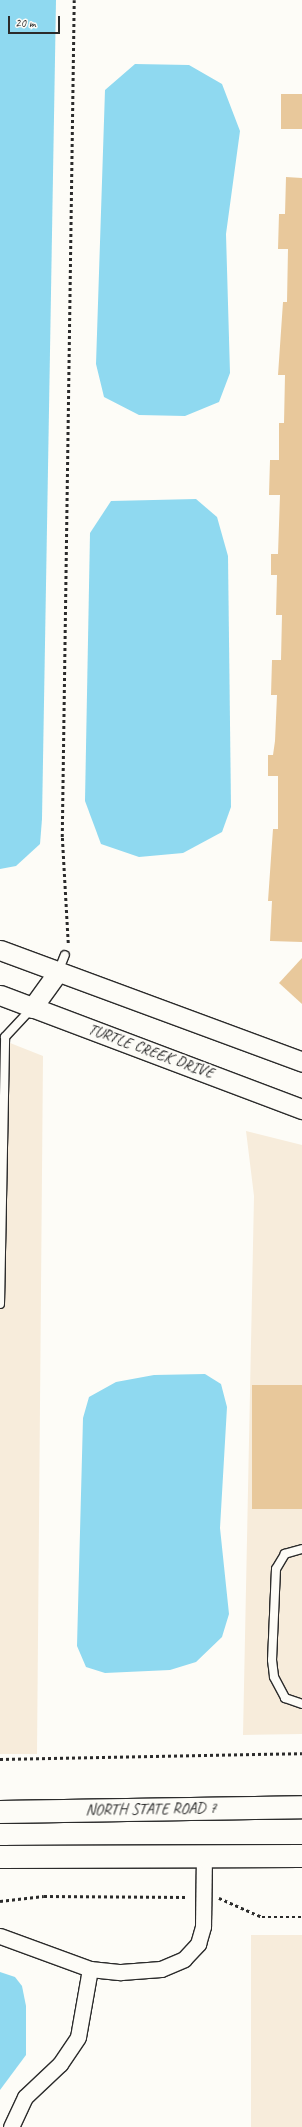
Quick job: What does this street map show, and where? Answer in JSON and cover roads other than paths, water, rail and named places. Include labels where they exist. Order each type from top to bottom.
[{"type":"main road","name":"NORTH STATE ROAD 7","points":[[0,1812],[302,1807]]},
{"type":"main road","points":[[0,1857],[302,1856]]},
{"type":"street","points":[[0,950],[62,963],[302,1062]]},
{"type":"street","points":[[32,1008],[62,963]]},
{"type":"street","name":"TURTLE CREEK DRIVE","points":[[0,996],[302,1109]]},
{"type":"street","points":[[0,1936],[90,1969],[161,1969],[184,1960],[198,1944],[203,1926],[204,1857]]},
{"type":"street","points":[[11,2127],[25,2097],[60,2064],[78,2037],[90,1969]]},
{"type":"lane","points":[[0,1304],[2,1104],[5,1037],[32,1008]]},
{"type":"lane","points":[[302,1550],[285,1554],[276,1569],[272,1660],[274,1677],[285,1698],[302,1704]]},
{"type":"water","points":[[0,0],[56,0],[42,819],[40,844],[16,866],[0,869]]},
{"type":"water","points":[[135,64],[189,65],[222,84],[240,131],[226,234],[230,373],[219,402],[185,416],[139,415],[104,397],[96,364],[105,90]]},
{"type":"water","points":[[196,499],[217,517],[228,556],[231,807],[222,832],[183,853],[139,857],[101,844],[85,801],[90,533],[111,501]]},
{"type":"water","points":[[205,1374],[221,1384],[227,1407],[220,1528],[229,1614],[222,1637],[196,1662],[170,1670],[105,1673],[86,1667],[77,1646],[83,1418],[89,1397],[116,1382],[154,1375]]},
{"type":"water","points":[[0,1972],[15,1977],[22,1986],[26,2006],[26,2055],[0,2090]]}]
